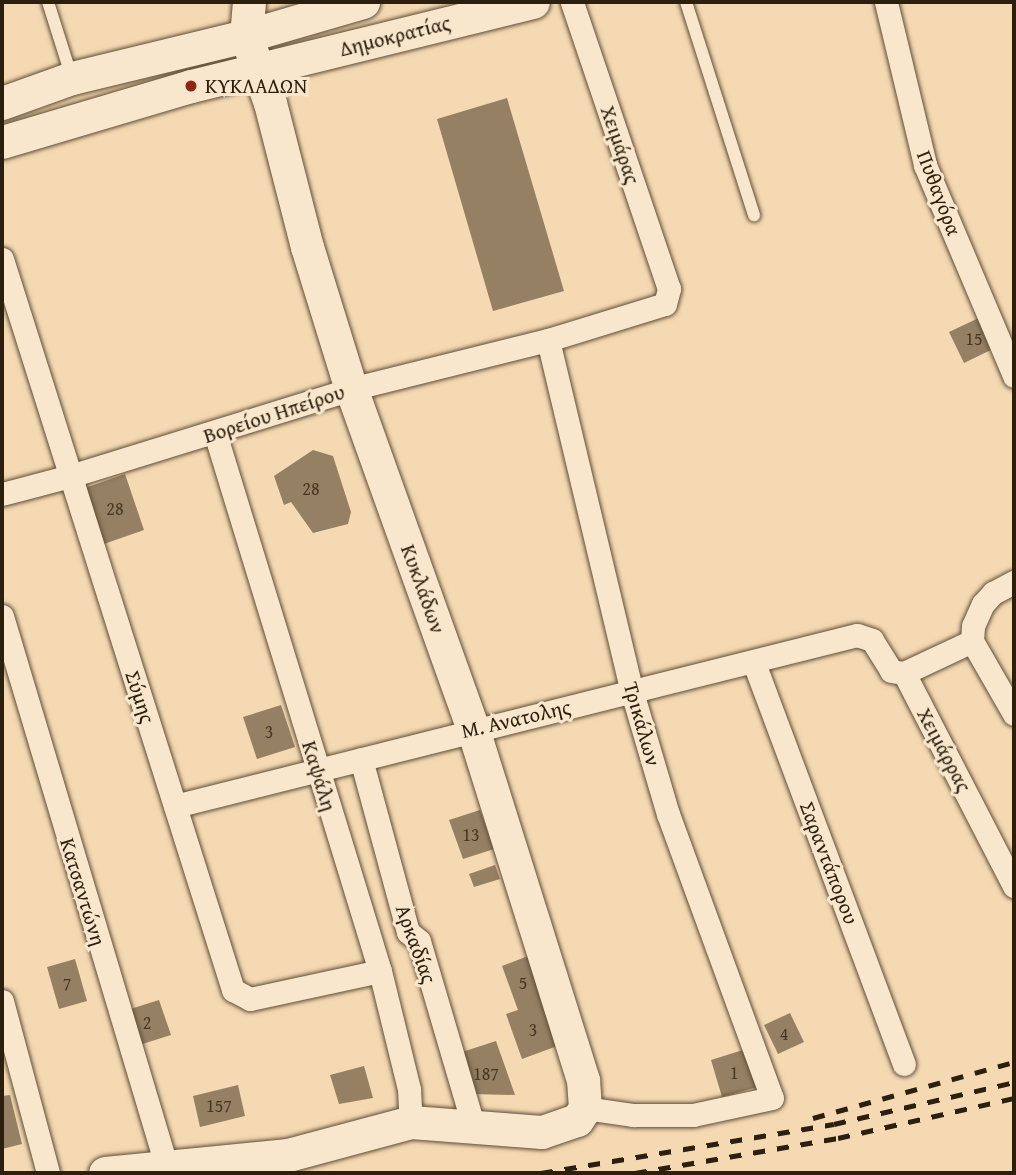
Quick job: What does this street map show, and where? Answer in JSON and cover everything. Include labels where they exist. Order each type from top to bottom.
[{"type":"street","points":[[249,2],[246,36],[256,71]]},
{"type":"street","name":"Δημοκρατίας","points":[[2,103],[72,78],[246,36],[363,2]]},
{"type":"street","name":"Δημοκρατίας","points":[[2,142],[256,71],[533,2]]},
{"type":"street","name":"Χειμάρας","points":[[572,2],[668,289]]},
{"type":"street","name":"Πυθαγόρα","points":[[886,2],[925,165],[1014,376]]},
{"type":"street","name":"Κυκλάδων","points":[[256,71],[270,103],[307,247],[351,389],[473,729],[583,1080],[585,1108]]},
{"type":"street","name":"Σύμης","points":[[2,259],[233,990],[250,999],[380,971]]},
{"type":"street","name":"Βορείου Ηπείρου","points":[[2,494],[69,477],[351,389],[548,340],[651,311],[665,304],[668,289]]},
{"type":"street","name":"Τρικάλων","points":[[548,340],[632,692],[668,814],[772,1098],[694,1115],[633,1115],[585,1108]]},
{"type":"street","name":"Καψάλη","points":[[215,433],[380,971],[410,1089],[411,1122]]},
{"type":"street","points":[[1014,582],[993,593],[983,604],[973,626],[972,641],[1014,714]]},
{"type":"street","name":"Κατσαντώνη","points":[[2,616],[167,1168]]},
{"type":"street","name":"Μ. Ανατολης","points":[[175,806],[473,729],[754,663],[858,635]]},
{"type":"street","name":"Χειμάρρας","points":[[858,635],[873,640],[891,671],[904,673],[1014,886]]},
{"type":"street","points":[[904,673],[972,641]]},
{"type":"street","name":"Σαραντάπορου","points":[[754,663],[904,1063]]},
{"type":"street","name":"Αρκαδίας","points":[[361,759],[408,932],[419,941],[474,1128]]},
{"type":"street","points":[[2,1001],[48,1173]]},
{"type":"street","points":[[105,1173],[288,1155],[411,1122],[542,1132],[577,1120],[585,1108]]},
{"type":"lane","points":[[48,2],[72,78]]},
{"type":"lane","points":[[686,2],[754,215]]},
{"type":"building","points":[[507,98],[564,291],[493,311],[437,119]]},
{"type":"building","points":[[985,315],[999,346],[964,363],[949,332]]},
{"type":"building","points":[[313,450],[333,456],[351,512],[348,524],[313,533],[291,502],[284,505],[274,476]]},
{"type":"building","points":[[125,474],[144,530],[104,544],[85,488]]},
{"type":"building","points":[[281,705],[295,747],[257,759],[243,717]]},
{"type":"building","points":[[480,810],[494,849],[463,859],[449,820]]},
{"type":"building","points":[[495,865],[500,879],[474,887],[469,874]]},
{"type":"building","points":[[528,956],[560,1045],[522,1059],[506,1014],[518,1010],[502,966]]},
{"type":"building","points":[[75,959],[87,1001],[59,1009],[47,967]]},
{"type":"building","points":[[159,1000],[171,1035],[136,1046],[124,1011]]},
{"type":"building","points":[[790,1013],[804,1042],[778,1054],[764,1025]]},
{"type":"building","points":[[496,1041],[515,1095],[472,1094],[459,1053]]},
{"type":"building","points":[[746,1049],[757,1087],[722,1097],[711,1060]]},
{"type":"building","points":[[364,1066],[373,1098],[339,1104],[330,1075]]},
{"type":"building","points":[[238,1085],[245,1116],[200,1127],[193,1096]]},
{"type":"building","points":[[10,1095],[22,1144],[2,1149],[2,1096]]},
{"type":"railway","points":[[813,1118],[1014,1062]]},
{"type":"railway","points":[[541,1173],[834,1124],[1014,1082]]},
{"type":"railway","points":[[635,1173],[838,1138],[1014,1098]]},
{"type":"place","name":"ΚΥΚΛΑΔΩΝ","points":[[191,86]]}]
